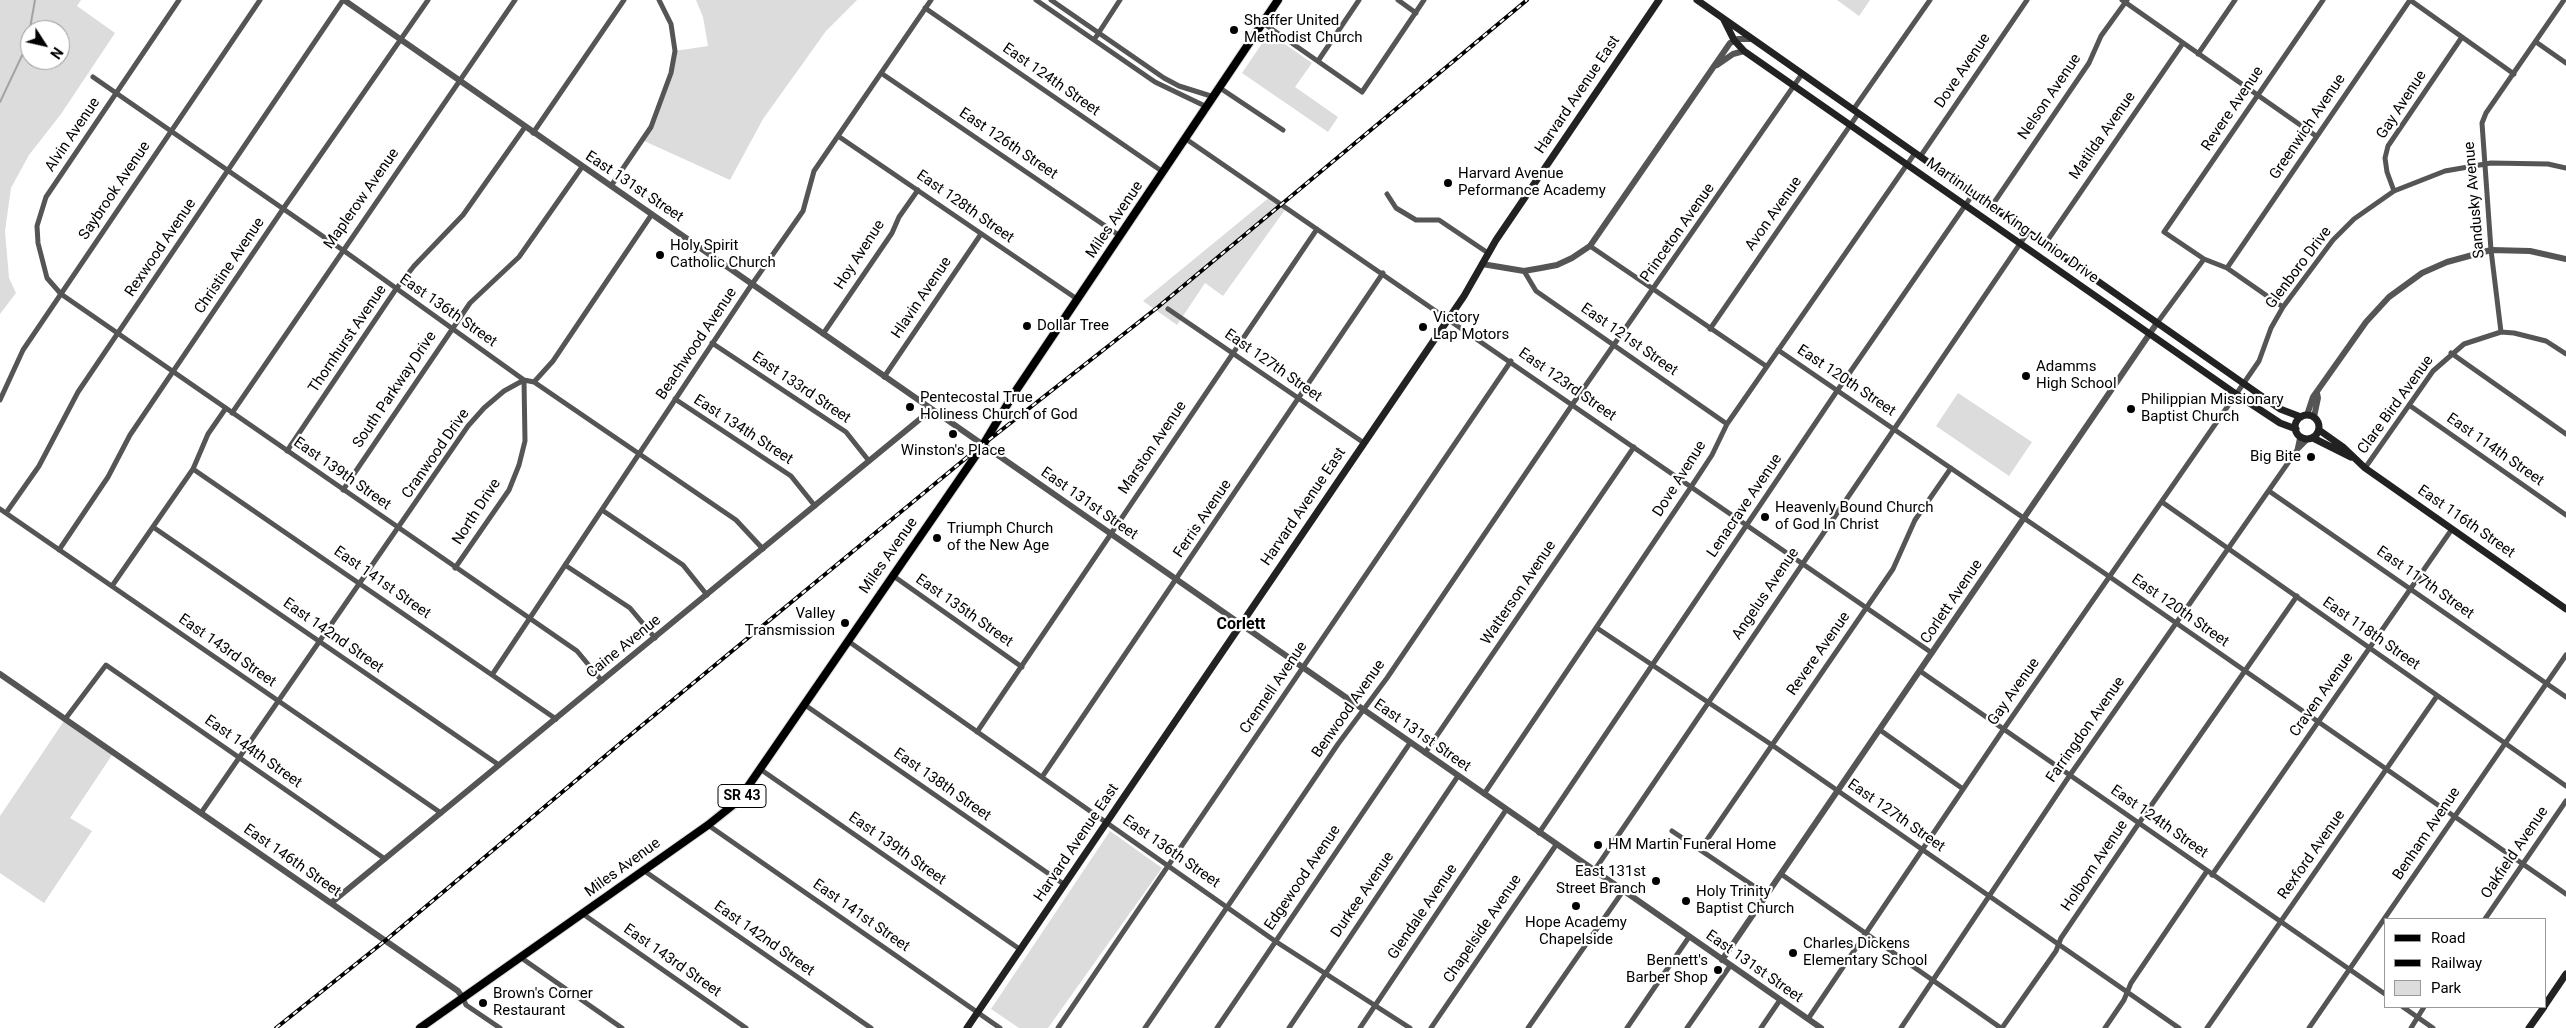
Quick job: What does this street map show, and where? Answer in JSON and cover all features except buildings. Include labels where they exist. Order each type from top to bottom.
[{"type":"main road","name":"Miles Avenue","points":[[420,1028],[708,825],[738,801],[982,445],[1278,0]]},
{"type":"main road","name":"Harvard Avenue East","points":[[967,1028],[1066,886],[1448,318],[1488,253],[1659,0]]},
{"type":"main road","points":[[1697,0],[1753,39]]},
{"type":"main road","points":[[1723,18],[1732,42],[1744,51]]},
{"type":"main road","name":"Martin Luther King Junior Drive","points":[[1753,39],[2280,409],[2307,416]]},
{"type":"main road","name":"Martin Luther King Junior Drive","points":[[1744,51],[2236,394],[2280,423],[2296,429]]},
{"type":"main road","points":[[2307,416],[2318,422],[2319,430],[2311,438],[2300,436],[2296,429],[2297,421],[2307,416]]},
{"type":"main road","name":"East 116th Street","points":[[2319,430],[2343,447],[2365,468],[2566,609]]},
{"type":"main road","name":"East 116th Street","points":[[2311,438],[2352,457]]},
{"type":"main road","points":[[2546,1004],[2563,986],[2566,974]]},
{"type":"main road","points":[[2529,1028],[2543,1008]]},
{"type":"street","name":"Alvin Avenue","points":[[61,294],[47,278],[40,260],[37,226],[46,197],[178,0]]},
{"type":"street","name":"Saybrook Avenue","points":[[0,400],[23,350],[260,0]]},
{"type":"street","name":"East 131st Street","points":[[344,0],[1821,1028]]},
{"type":"street","name":"Rexwood Avenue","points":[[6,513],[40,466],[78,392],[344,0]]},
{"type":"street","name":"Christine Avenue","points":[[59,550],[105,482],[130,435],[283,208],[428,0]]},
{"type":"street","name":"Maplerow Avenue","points":[[232,413],[515,0]]},
{"type":"street","points":[[533,133],[624,0]]},
{"type":"street","points":[[611,186],[651,127],[671,74],[676,51],[671,24],[659,0]]},
{"type":"street","name":"Beachwood Avenue","points":[[492,675],[712,343],[803,211],[814,171],[931,0]]},
{"type":"street","points":[[1036,0],[1164,88],[1207,108]]},
{"type":"street","points":[[1051,0],[1164,78],[1179,86],[1214,97]]},
{"type":"street","points":[[1094,40],[1120,0]]},
{"type":"street","points":[[1318,61],[1359,0]]},
{"type":"street","points":[[1398,0],[1416,13]]},
{"type":"street","points":[[1263,23],[1362,92],[1424,0]]},
{"type":"street","name":"Avon Avenue","points":[[1710,328],[1851,125],[1856,112],[1930,0]]},
{"type":"street","name":"Dove Avenue","points":[[1484,794],[1692,487],[1712,455],[1726,424],[1907,164],[1917,155],[2027,0]]},
{"type":"street","points":[[2198,54],[2235,0]]},
{"type":"street","name":"Revere Avenue","points":[[2204,259],[2164,232],[2323,0]]},
{"type":"street","points":[[2410,0],[2514,74]]},
{"type":"street","name":"Greenwich Avenue","points":[[2227,268],[2410,0]]},
{"type":"street","name":"Sandusky Avenue","points":[[2501,332],[2491,250],[2482,123],[2564,0]]},
{"type":"street","points":[[2125,1],[2316,136]]},
{"type":"street","name":"Nelson Avenue","points":[[1991,206],[2089,63],[2101,36],[2125,1]]},
{"type":"street","name":"East 124th Street","points":[[925,8],[1164,172]]},
{"type":"street","name":"Gay Avenue","points":[[2394,191],[2387,172],[2385,158],[2388,146],[2462,38]]},
{"type":"street","points":[[1482,264],[1524,271],[1557,265],[1590,246],[1732,42],[1753,39]]},
{"type":"street","points":[[2536,42],[2566,63]]},
{"type":"street","name":"Matilda Avenue","points":[[2044,244],[2183,43]]},
{"type":"street","points":[[1714,67],[1733,54],[1744,51]]},
{"type":"street","name":"East 126th Street","points":[[882,73],[1120,236]]},
{"type":"street","name":"Princeton Avenue","points":[[1572,405],[1615,346],[1802,74]]},
{"type":"street","name":"East 136th Street","points":[[93,77],[283,208],[524,380],[534,382],[736,520],[763,549]]},
{"type":"street","points":[[1220,88],[1283,130]]},
{"type":"street","name":"Thornhurst Avenue","points":[[288,451],[396,289],[414,266],[463,215],[525,127]]},
{"type":"street","name":"East 128th Street","points":[[838,136],[1077,300]]},
{"type":"street","name":"East 123rd Street","points":[[1186,139],[1932,653]]},
{"type":"street","name":"Glenboro Drive","points":[[2244,383],[2259,360],[2270,328],[2283,307],[2334,240],[2354,219],[2394,191],[2445,171],[2484,163],[2548,164],[2566,168]]},
{"type":"street","name":"South Parkway Drive","points":[[342,490],[470,303],[519,256],[582,167]]},
{"type":"street","name":"Hoy Avenue","points":[[823,334],[892,233],[899,217],[918,190]]},
{"type":"street","points":[[1386,194],[1396,208],[1416,220],[1439,220],[1488,253]]},
{"type":"street","name":"Lenacrave Avenue","points":[[1539,833],[1837,391],[1973,194]]},
{"type":"street","points":[[534,382],[553,361],[652,214]]},
{"type":"street","name":"Marston Avenue","points":[[977,732],[1317,229]]},
{"type":"street","name":"Angelus Avenue","points":[[1594,871],[2028,232]]},
{"type":"street","name":"Hlavin Avenue","points":[[884,377],[981,234]]},
{"type":"street","points":[[1590,246],[1766,366]]},
{"type":"street","points":[[2307,416],[2318,398],[2317,393],[2366,322],[2389,297],[2422,273],[2447,262],[2491,250],[2530,251],[2566,260]]},
{"type":"street","points":[[2204,259],[2227,268],[2283,307]]},
{"type":"street","name":"Corlett Avenue","points":[[1722,960],[2150,333],[2204,259]]},
{"type":"street","name":"East 121st Street","points":[[1524,271],[1536,291],[1726,424]]},
{"type":"street","name":"Ferris Avenue","points":[[1042,777],[1299,400],[1383,273]]},
{"type":"street","name":"East 139th Street","points":[[61,294],[342,490],[578,651],[602,681]]},
{"type":"street","name":"East 127th Street","points":[[1168,309],[1364,443]]},
{"type":"street","points":[[2501,332],[2529,335],[2546,341],[2566,354]]},
{"type":"street","name":"Clare Bird Avenue","points":[[2365,468],[2432,372],[2451,353],[2464,344],[2501,332]]},
{"type":"street","name":"East 133rd Street","points":[[712,343],[846,432],[869,461]]},
{"type":"street","name":"East 120th Street","points":[[1778,350],[2110,577],[2566,894]]},
{"type":"street","points":[[2451,353],[2566,434]]},
{"type":"street","name":"Crennell Avenue","points":[[1058,1028],[1510,361]]},
{"type":"street","name":"Cranwood Drive","points":[[201,813],[360,583],[400,529],[468,426],[484,408],[504,391],[524,380]]},
{"type":"street","name":"North Drive","points":[[456,568],[508,490],[519,465],[525,441],[524,380]]},
{"type":"street","name":"Gay Avenue","points":[[1808,1019],[2003,730],[2244,383]]},
{"type":"street","name":"East 134th Street","points":[[675,400],[791,476],[815,506]]},
{"type":"street","name":"Benwood Avenue","points":[[1145,1028],[1572,405]]},
{"type":"street","name":"East 114th Street","points":[[2409,405],[2566,515]]},
{"type":"street","points":[[112,586],[192,469],[208,434],[226,408]]},
{"type":"street","name":"Caine Avenue","points":[[331,903],[931,410]]},
{"type":"street","name":"Farringdon Avenue","points":[[2297,450],[2300,436]]},
{"type":"street","name":"Farringdon Avenue","points":[[1901,1028],[1990,898],[2070,775],[2297,450],[2311,438]]},
{"type":"street","name":"Watterson Avenue","points":[[1425,754],[1634,447]]},
{"type":"street","name":"Revere Avenue","points":[[1700,850],[1893,569],[1915,520],[1951,468]]},
{"type":"street","name":"East 141st Street","points":[[192,469],[556,719]]},
{"type":"street","name":"East 117th Street","points":[[2269,491],[2566,697]]},
{"type":"street","name":"East 118th Street","points":[[2162,502],[2566,786]]},
{"type":"street","name":"East 143rd Street","points":[[0,509],[441,814]]},
{"type":"street","points":[[602,510],[683,565],[707,595]]},
{"type":"street","name":"East 142nd Street","points":[[153,527],[500,765]]},
{"type":"street","name":"Craven Avenue","points":[[2212,875],[2452,529]]},
{"type":"street","points":[[565,565],[630,608],[655,638]]},
{"type":"street","name":"East 135th Street","points":[[892,575],[1022,667]]},
{"type":"street","name":"Holborn Avenue","points":[[2002,1028],[2056,951],[2058,944],[2139,823],[2296,596]]},
{"type":"street","name":"East 127th Street","points":[[1597,628],[1772,745],[2179,1028]]},
{"type":"street","name":"East 136th Street","points":[[848,641],[1276,941],[1410,1028]]},
{"type":"street","name":"Benham Avenue","points":[[2309,1028],[2566,655]]},
{"type":"street","name":"East 144th Street","points":[[66,718],[106,665],[385,859]]},
{"type":"street","name":"East 124th Street","points":[[1920,671],[2384,993]]},
{"type":"street","name":"East 146th Street","points":[[0,674],[458,991],[466,1004],[500,1028]]},
{"type":"street","name":"Rexford Avenue","points":[[2207,1028],[2437,696]]},
{"type":"street","name":"East 138th Street","points":[[805,705],[1066,886]]},
{"type":"street","points":[[1880,730],[1963,789]]},
{"type":"street","name":"Edgewood Avenue","points":[[1217,1028],[1410,743]]},
{"type":"street","name":"East 139th Street","points":[[760,769],[1021,950]]},
{"type":"street","name":"Durkee Avenue","points":[[1289,1028],[1458,776]]},
{"type":"street","name":"Oakfield Avenue","points":[[2486,918],[2566,801]]},
{"type":"street","name":"Glendale Avenue","points":[[1360,1028],[1506,810]]},
{"type":"street","name":"East 141st Street","points":[[708,825],[1000,1028]]},
{"type":"street","points":[[1672,831],[1767,896]]},
{"type":"street","name":"Chapelside Avenue","points":[[1431,1028],[1556,844]]},
{"type":"street","name":"East 142nd Street","points":[[643,870],[871,1028]]},
{"type":"street","points":[[2105,1028],[2124,1000],[2127,991],[2207,871]]},
{"type":"street","points":[[1781,874],[2002,1028]]},
{"type":"street","points":[[1528,1028],[1623,891]]},
{"type":"street","name":"East 143rd Street","points":[[583,914],[746,1028]]},
{"type":"street","points":[[1627,1028],[1689,937]]},
{"type":"street","points":[[520,957],[622,1028]]},
{"type":"street","points":[[1687,1028],[1730,966]]},
{"type":"street","points":[[1761,1028],[1780,1000]]},
{"type":"street","points":[[2404,1008],[2433,1028]]},
{"type":"street","points":[[2411,1028],[2423,1008]]},
{"type":"green space","points":[[0,0],[81,0],[77,6],[115,33],[61,114],[29,155],[11,188],[5,231],[9,278],[16,293],[0,314]]},
{"type":"green space","points":[[696,0],[857,0],[826,31],[763,119],[730,180],[642,140],[666,93],[675,51],[708,46],[703,17]]},
{"type":"green space","points":[[1837,0],[1870,0],[1859,16]]},
{"type":"green space","points":[[1269,33],[1312,63],[1295,87],[1338,117],[1328,132],[1242,73]]},
{"type":"green space","points":[[1271,196],[1287,207],[1223,296],[1205,283],[1177,325],[1143,301]]},
{"type":"green space","points":[[1958,393],[2032,442],[2009,476],[1936,426]]},
{"type":"green space","points":[[66,718],[114,752],[70,818],[92,831],[44,903],[0,873],[0,816]]},
{"type":"green space","points":[[1110,831],[1162,868],[1048,1028],[1019,1028],[991,1009]]},
{"type":"waterway","points":[[0,102],[27,45],[35,0]]},
{"type":"railway","points":[[276,1028],[386,940],[623,741],[971,454],[1158,307],[1527,0]]},
{"type":"place","name":"Shaffer United Methodist Church","points":[[1234,30]]},
{"type":"place","name":"Harvard Avenue Peformance Academy","points":[[1448,183]]},
{"type":"place","name":"Holy Spirit Catholic Church","points":[[660,255]]},
{"type":"place","name":"Dollar Tree","points":[[1027,326]]},
{"type":"place","name":"Victory Lap Motors","points":[[1423,327]]},
{"type":"place","name":"Adamms High School","points":[[2026,376]]},
{"type":"place","name":"Pentecostal True Holiness Church of God","points":[[910,407]]},
{"type":"place","name":"Philippian Missionary Baptist Church","points":[[2131,409]]},
{"type":"place","name":"Winston's Place","points":[[953,434]]},
{"type":"place","name":"Big Bite","points":[[2311,457]]},
{"type":"place","name":"Heavenly Bound Church of God In Christ","points":[[1765,517]]},
{"type":"place","name":"Triumph Church of the New Age","points":[[937,538]]},
{"type":"place","name":"Valley Transmission","points":[[845,623]]},
{"type":"place","name":"HM Martin Funeral Home","points":[[1598,845]]},
{"type":"place","name":"East 131st Street Branch","points":[[1656,881]]},
{"type":"place","name":"Holy Trinity Baptist Church","points":[[1686,901]]},
{"type":"place","name":"Hope Academy Chapelside","points":[[1576,906]]},
{"type":"place","name":"Charles Dickens Elementary School","points":[[1793,953]]},
{"type":"place","name":"Bennett's Barber Shop","points":[[1718,970]]},
{"type":"place","name":"Brown's Corner Restaurant","points":[[483,1003]]},
{"type":"district","name":"Corlett","points":[[1241,625]]}]
